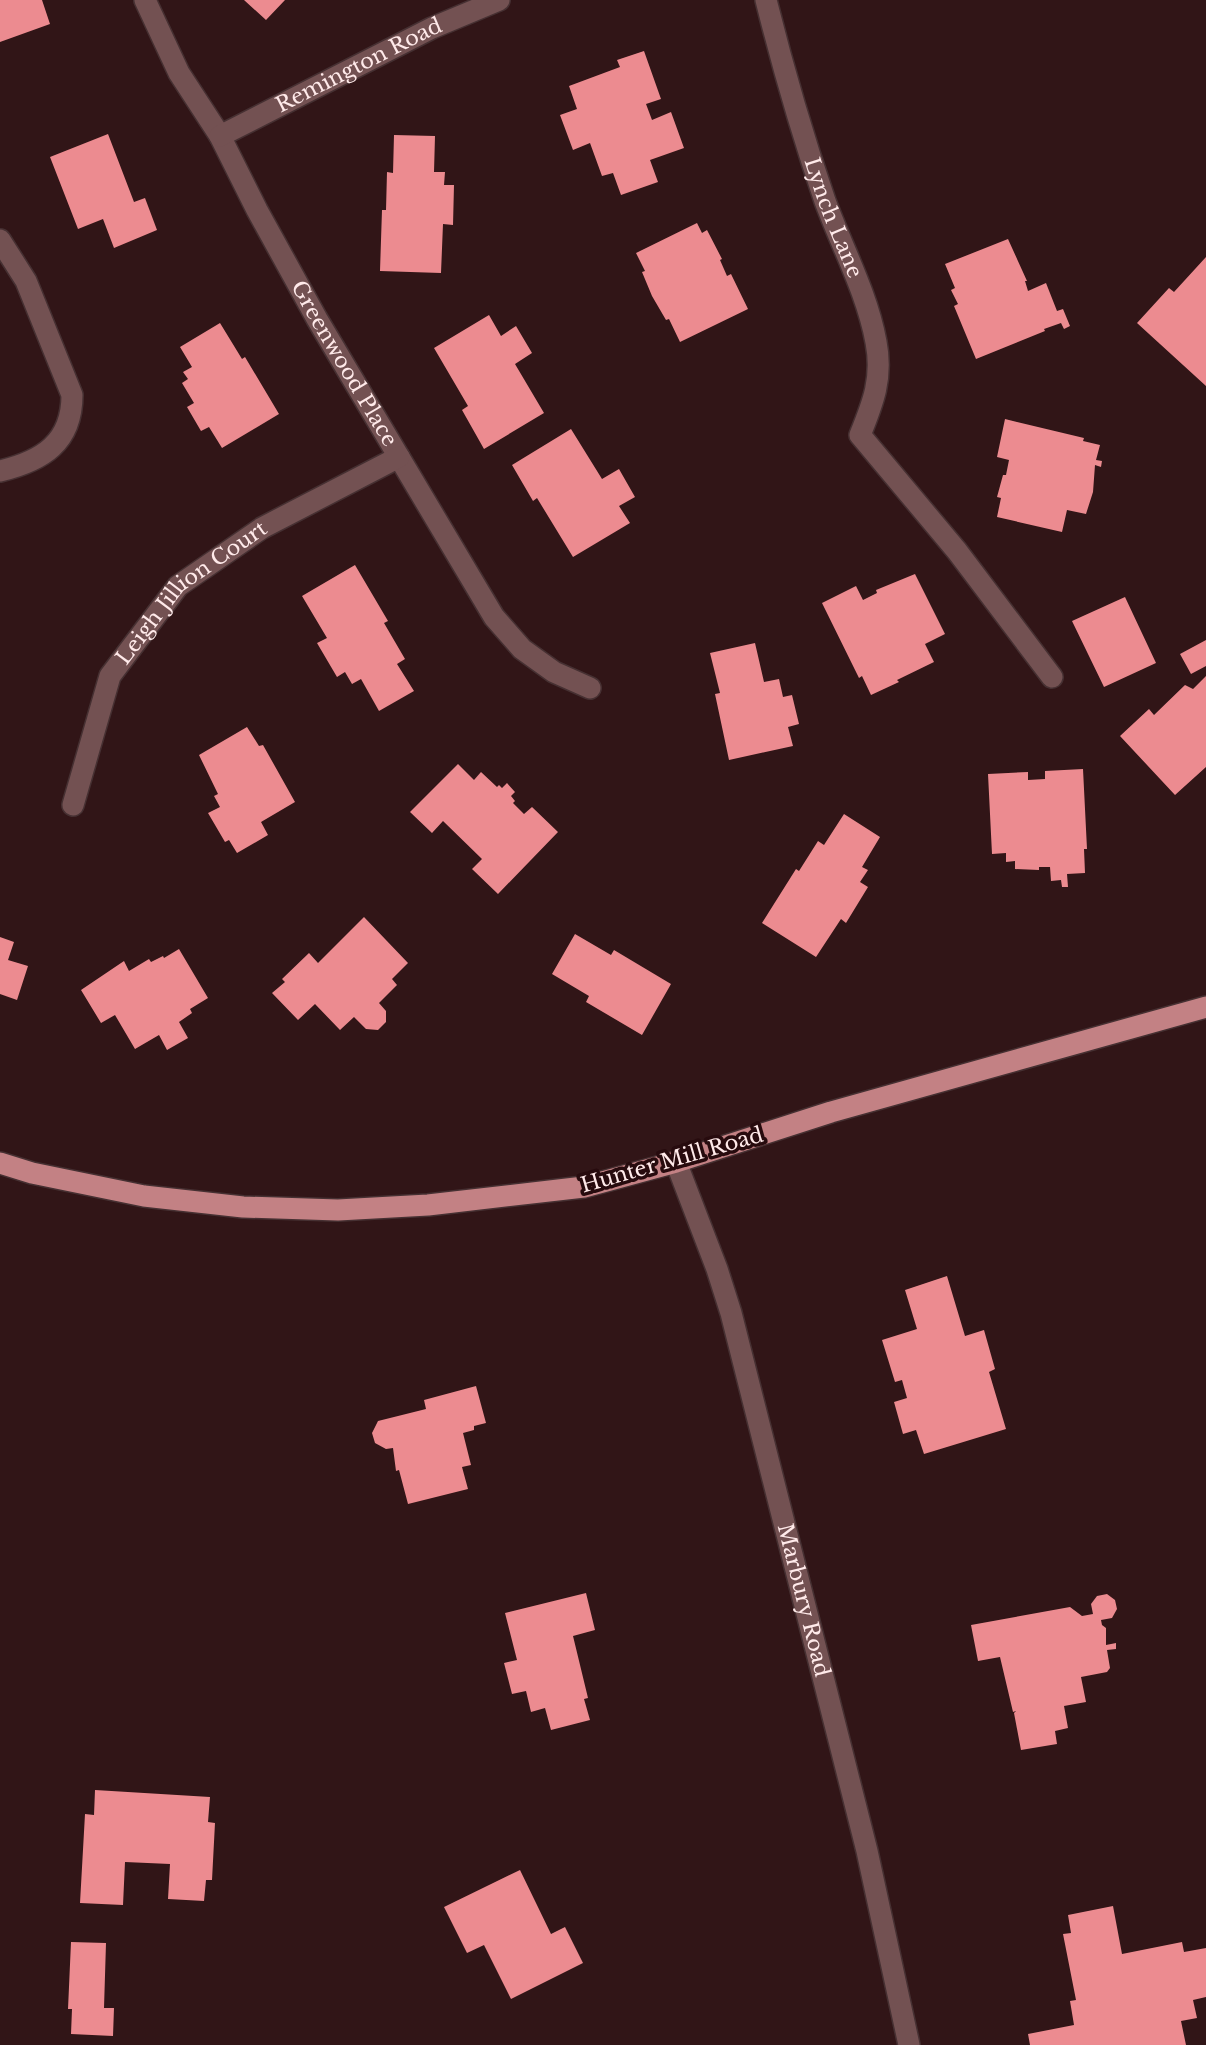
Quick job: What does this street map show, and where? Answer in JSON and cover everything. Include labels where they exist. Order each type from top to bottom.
[{"type":"main road","name":"Hunter Mill Road","points":[[0,1163],[32,1173],[144,1196],[243,1207],[338,1210],[428,1205],[584,1187],[676,1162],[831,1112],[1206,1007]]},
{"type":"street","name":"Greenwood Place","points":[[145,0],[179,73],[220,136],[257,210],[311,307],[494,617],[522,649],[554,672],[590,688]]},
{"type":"street","name":"Remington Road","points":[[220,136],[432,28],[499,0]]},
{"type":"street","name":"Lynch Lane","points":[[766,0],[790,97],[826,203],[865,301],[877,344],[877,392],[860,435],[957,551],[1052,677]]},
{"type":"street","points":[[0,240],[26,281],[72,395],[72,414],[61,440],[30,464],[0,471]]},
{"type":"street","name":"Leigh Jillion Court","points":[[73,805],[110,676],[178,586],[262,528],[399,457]]},
{"type":"street","name":"Marbury Road","points":[[676,1162],[718,1269],[731,1313],[867,1851],[909,2045]]},
{"type":"building","points":[[0,0],[42,0],[50,24],[0,42]]},
{"type":"building","points":[[244,0],[285,0],[266,20]]},
{"type":"building","points":[[644,51],[661,99],[646,104],[652,120],[671,112],[684,148],[650,160],[658,182],[621,195],[613,173],[602,176],[590,143],[573,150],[560,115],[577,109],[569,86],[620,67],[617,60]]},
{"type":"building","points":[[108,134],[134,202],[145,198],[157,230],[114,248],[103,219],[78,229],[50,157]]},
{"type":"building","points":[[394,135],[435,136],[434,172],[445,172],[444,185],[454,185],[453,225],[443,224],[441,273],[380,271],[382,210],[386,210],[387,172],[393,173]]},
{"type":"building","points":[[697,223],[702,233],[707,230],[722,259],[720,260],[727,276],[731,274],[748,309],[680,342],[669,319],[666,320],[652,296],[642,272],[645,271],[636,253]]},
{"type":"building","points":[[1008,239],[1027,281],[1028,291],[1046,283],[1057,311],[1063,309],[1070,326],[1064,329],[1061,323],[976,359],[954,306],[958,304],[951,290],[955,288],[945,264]]},
{"type":"building","points":[[1206,257],[1206,386],[1137,323],[1169,288],[1174,292]]},
{"type":"building","points":[[489,315],[501,336],[516,326],[532,353],[515,364],[544,413],[484,449],[462,410],[468,406],[434,348]]},
{"type":"building","points":[[220,323],[242,359],[245,357],[279,414],[222,448],[209,427],[201,431],[187,407],[194,403],[182,383],[188,379],[183,372],[192,367],[180,347]]},
{"type":"building","points":[[1005,419],[1084,438],[1083,441],[1100,445],[1096,460],[1102,461],[1101,467],[1095,465],[1093,492],[1086,514],[1067,510],[1062,532],[997,517],[1001,498],[997,497],[1009,460],[997,457]]},
{"type":"building","points":[[571,429],[602,479],[619,469],[635,497],[619,506],[630,523],[573,557],[537,498],[533,501],[512,465]]},
{"type":"building","points":[[355,565],[388,621],[384,623],[405,659],[397,664],[414,691],[379,711],[361,679],[352,684],[345,672],[337,677],[317,643],[327,638],[302,596]]},
{"type":"building","points":[[915,574],[945,634],[925,644],[934,662],[871,695],[862,676],[859,678],[822,603],[856,586],[863,600],[877,593],[876,590]]},
{"type":"building","points":[[1125,597],[1156,663],[1104,687],[1072,621]]},
{"type":"building","points":[[1206,640],[1206,666],[1191,674],[1180,654]]},
{"type":"building","points":[[755,643],[764,682],[779,679],[783,697],[792,695],[799,724],[788,727],[793,746],[729,760],[715,694],[720,693],[710,653]]},
{"type":"building","points":[[1206,676],[1206,767],[1175,795],[1120,736],[1149,709],[1154,715],[1185,685],[1193,689]]},
{"type":"building","points":[[247,727],[259,746],[263,745],[295,802],[261,822],[268,835],[237,853],[229,840],[225,842],[208,813],[220,807],[214,796],[218,794],[199,755]]},
{"type":"building","points":[[458,764],[474,780],[481,772],[497,787],[499,785],[502,788],[507,783],[515,792],[511,796],[515,801],[513,803],[524,814],[532,807],[558,832],[498,894],[472,869],[482,859],[443,821],[432,833],[410,812]]},
{"type":"building","points":[[1083,769],[1087,849],[1084,849],[1085,873],[1067,874],[1068,887],[1062,887],[1061,880],[1051,881],[1050,867],[1039,867],[1039,870],[1015,869],[1015,861],[1006,862],[1006,853],[992,854],[988,774],[1028,772],[1028,780],[1045,779],[1045,771]]},
{"type":"building","points":[[844,814],[880,837],[862,867],[868,870],[860,882],[868,887],[846,923],[841,919],[816,957],[762,923],[796,869],[799,871],[818,841],[824,845]]},
{"type":"building","points":[[364,917],[408,963],[392,979],[397,985],[379,1003],[386,1011],[386,1022],[378,1030],[366,1029],[354,1017],[340,1030],[315,1004],[298,1020],[272,993],[285,982],[282,979],[309,953],[318,963]]},
{"type":"building","points":[[575,934],[611,955],[614,950],[671,984],[642,1035],[586,1002],[589,996],[552,974]]},
{"type":"building","points":[[0,937],[14,942],[8,960],[28,966],[17,1000],[0,994]]},
{"type":"building","points":[[179,949],[208,998],[190,1009],[192,1013],[179,1022],[188,1038],[167,1050],[159,1035],[135,1049],[115,1015],[101,1023],[81,990],[124,961],[129,971],[149,959],[151,962],[163,956],[164,958]]},
{"type":"building","points":[[947,1276],[965,1336],[984,1330],[995,1369],[989,1372],[1006,1429],[924,1454],[916,1430],[903,1434],[894,1402],[907,1398],[902,1380],[895,1382],[882,1340],[917,1329],[905,1290]]},
{"type":"building","points":[[476,1386],[486,1423],[463,1433],[471,1465],[462,1467],[468,1489],[408,1504],[399,1470],[396,1471],[393,1448],[386,1449],[375,1443],[372,1433],[378,1421],[426,1409],[424,1400]]},
{"type":"building","points":[[586,1593],[595,1630],[573,1636],[588,1698],[584,1699],[590,1720],[551,1730],[545,1708],[531,1712],[526,1691],[512,1694],[504,1663],[517,1660],[505,1613]]},
{"type":"building","points":[[1107,1594],[1115,1600],[1117,1609],[1112,1618],[1101,1620],[1106,1628],[1106,1645],[1116,1643],[1116,1649],[1107,1650],[1110,1668],[1107,1672],[1081,1677],[1086,1702],[1064,1706],[1068,1728],[1055,1731],[1057,1744],[1021,1750],[1014,1713],[1016,1711],[1013,1712],[1000,1657],[978,1661],[971,1625],[1070,1607],[1082,1616],[1093,1614],[1091,1604],[1097,1596]]},
{"type":"building","points":[[95,1790],[210,1797],[208,1822],[215,1823],[212,1880],[206,1880],[204,1901],[168,1899],[170,1864],[125,1862],[123,1905],[80,1903],[85,1814],[94,1815]]},
{"type":"building","points":[[520,1870],[551,1934],[565,1927],[583,1963],[511,1999],[484,1945],[467,1953],[444,1907]]},
{"type":"building","points":[[1113,1906],[1122,1954],[1182,1942],[1184,1952],[1206,1948],[1206,1997],[1193,2000],[1197,2018],[1181,2021],[1186,2045],[1030,2045],[1028,2034],[1074,2025],[1070,2001],[1076,2000],[1063,1934],[1071,1933],[1068,1915]]},
{"type":"building","points":[[71,1942],[106,1943],[104,2008],[114,2008],[113,2036],[71,2034],[72,2009],[68,2009]]}]
